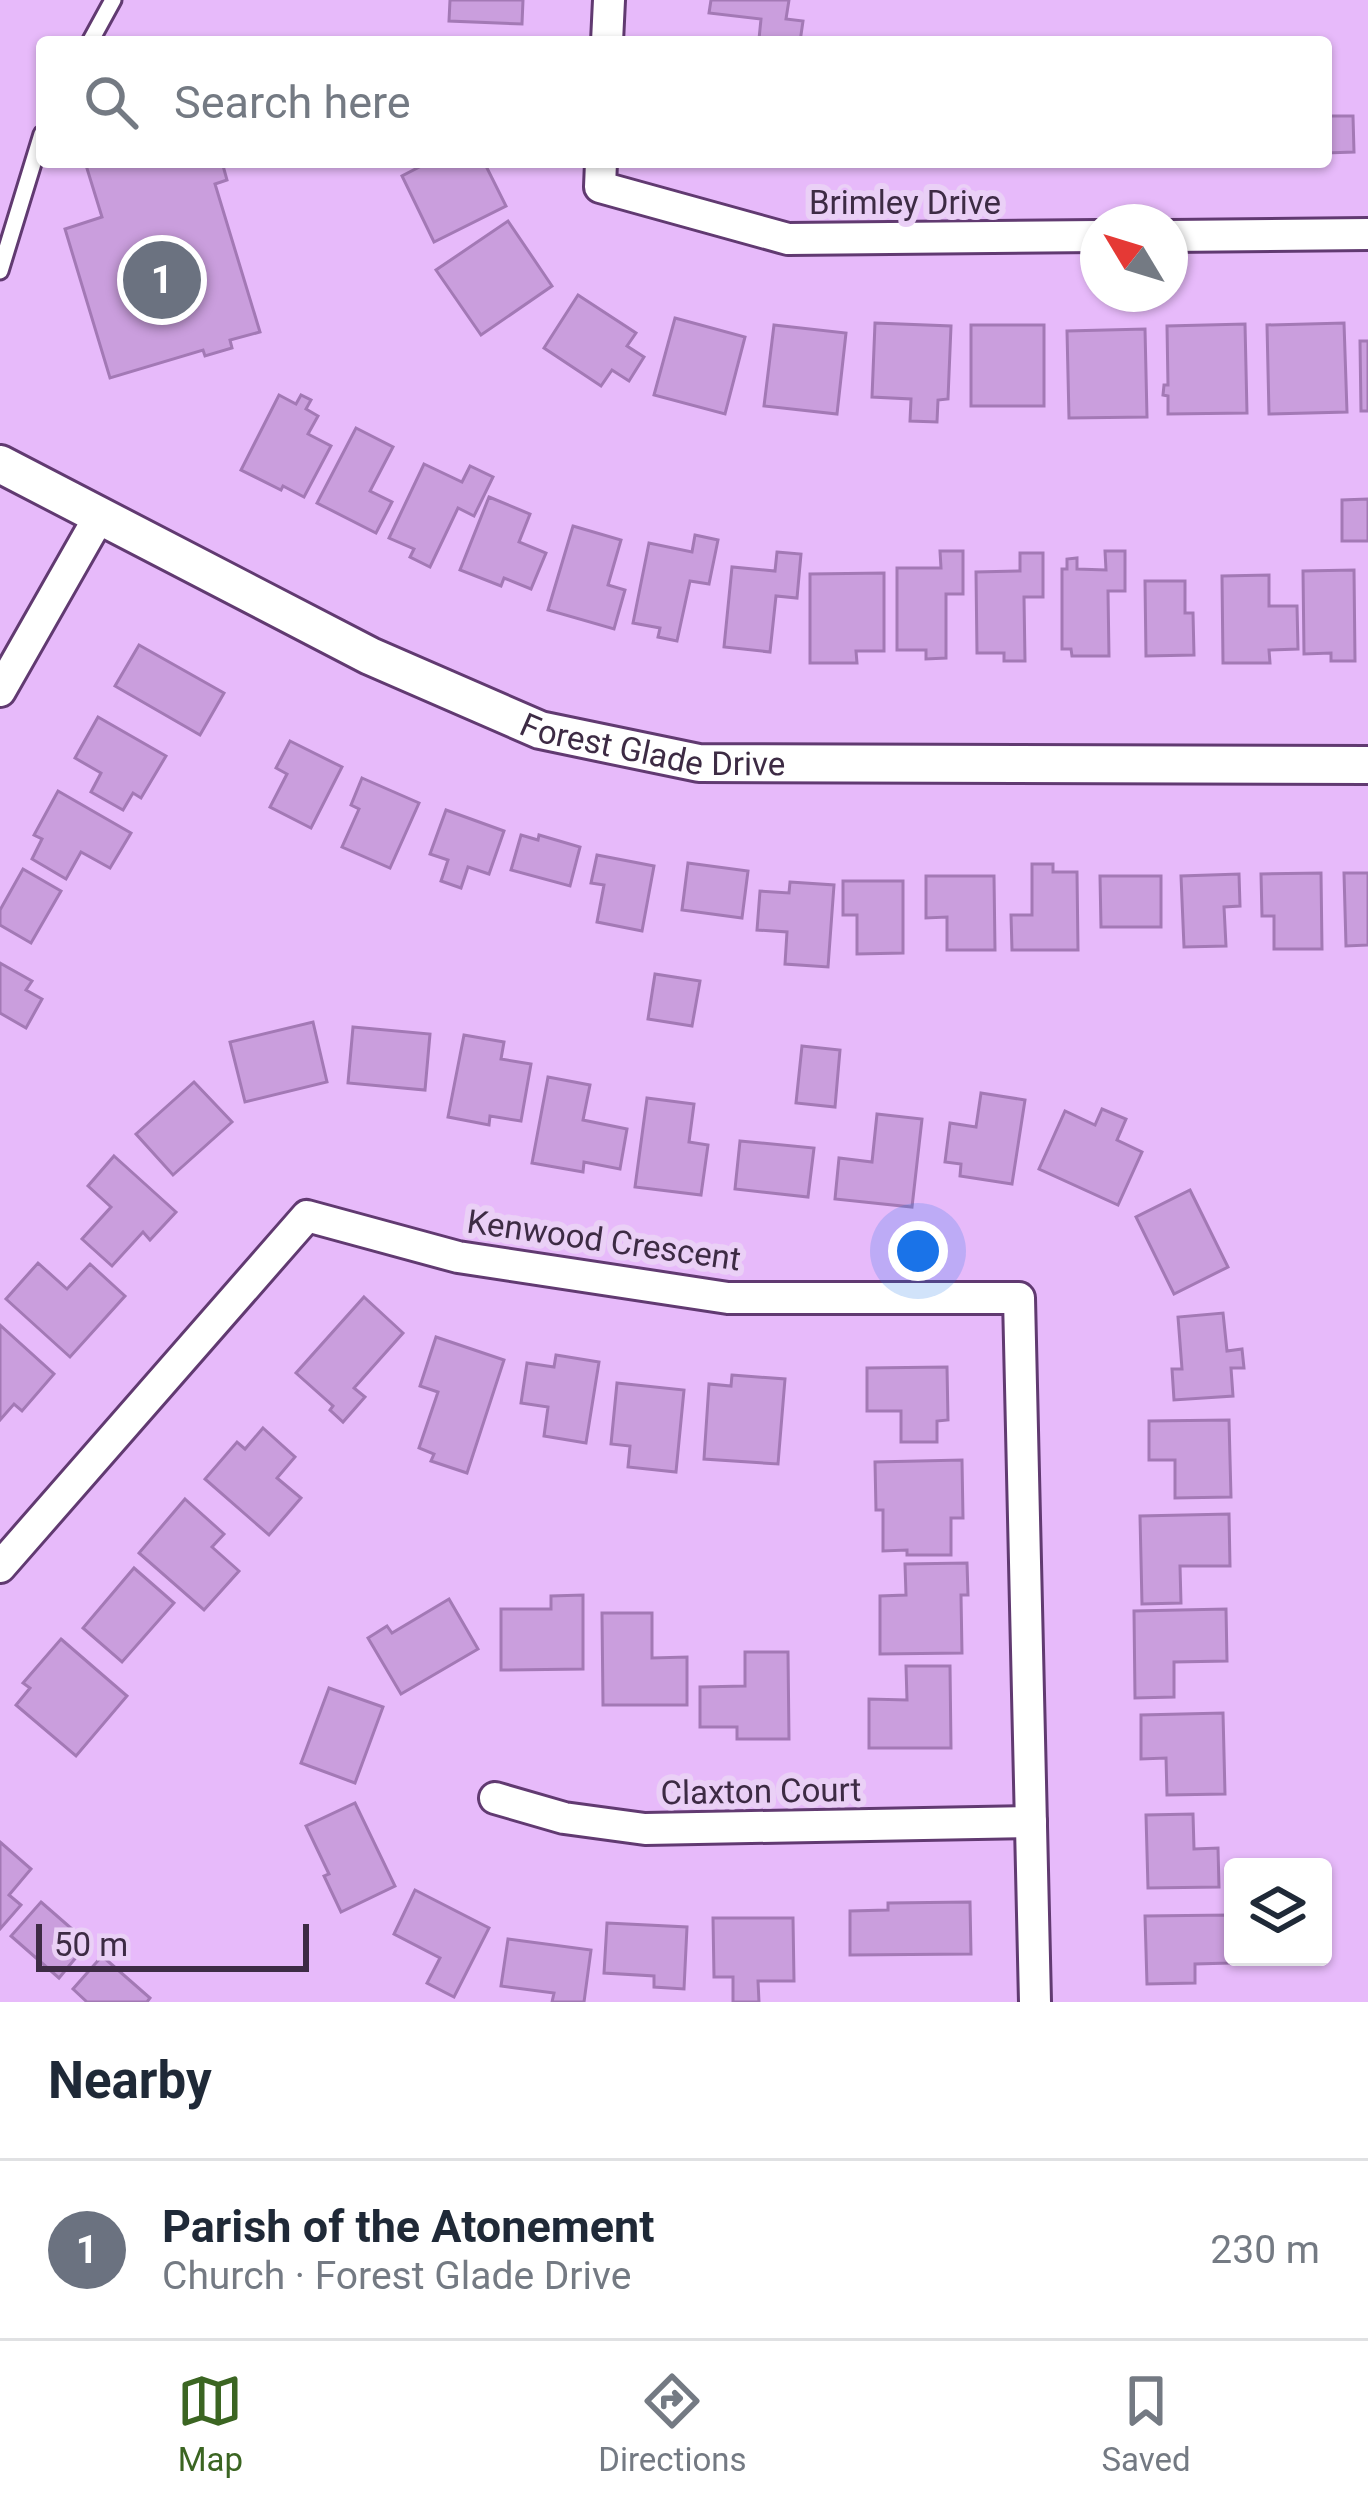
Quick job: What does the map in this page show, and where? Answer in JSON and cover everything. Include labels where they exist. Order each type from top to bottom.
[{"type":"street","points":[[607,36],[609,0]]},
{"type":"street","name":"Brimley Drive","points":[[602,168],[600,187],[788,239],[1080,236]]},
{"type":"street","points":[[1188,236],[1368,234]]},
{"type":"street","name":"Forest Glade Drive","points":[[0,464],[370,656],[540,730],[699,763],[1368,765]]},
{"type":"street","points":[[0,692],[99,517]]},
{"type":"street","name":"Kenwood Crescent","points":[[0,1567],[307,1216],[458,1256],[728,1298],[1019,1298],[1035,2002]]},
{"type":"street","name":"Claxton Court","points":[[495,1798],[564,1819],[645,1829],[1031,1822]]},
{"type":"lane","points":[[93,36],[113,0]]},
{"type":"lane","points":[[0,271],[36,154]]},
{"type":"building","points":[[450,0],[523,0],[522,24],[449,21]]},
{"type":"building","points":[[711,0],[789,0],[786,19],[803,21],[801,36],[759,36],[761,19],[709,13]]},
{"type":"building","points":[[1332,116],[1353,116],[1354,152],[1332,153]]},
{"type":"building","points":[[87,168],[224,168],[227,180],[215,184],[260,332],[230,340],[232,348],[205,356],[203,350],[110,378],[65,229],[102,217]]},
{"type":"building","points":[[417,168],[487,168],[506,206],[434,242],[402,176]]},
{"type":"building","points":[[508,221],[552,286],[481,335],[436,270]]},
{"type":"building","points":[[578,295],[636,333],[627,346],[644,357],[629,381],[612,370],[601,386],[544,348]]},
{"type":"building","points":[[675,318],[745,337],[725,414],[654,395]]},
{"type":"building","points":[[875,323],[951,326],[948,399],[938,400],[937,422],[910,421],[911,399],[872,397]]},
{"type":"building","points":[[1344,323],[1347,412],[1269,414],[1267,325]]},
{"type":"building","points":[[1245,324],[1247,413],[1168,414],[1168,396],[1163,395],[1168,385],[1167,326]]},
{"type":"building","points":[[774,325],[846,333],[837,414],[764,406]]},
{"type":"building","points":[[971,325],[1044,325],[1044,406],[971,406]]},
{"type":"building","points":[[1145,329],[1147,417],[1069,418],[1067,331]]},
{"type":"building","points":[[1360,341],[1368,341],[1368,411],[1361,411]]},
{"type":"building","points":[[279,395],[296,404],[301,395],[311,400],[306,409],[318,416],[308,434],[331,446],[304,497],[241,470]]},
{"type":"building","points":[[356,428],[393,447],[370,491],[392,502],[376,533],[317,503]]},
{"type":"building","points":[[424,464],[462,482],[470,466],[493,477],[474,516],[458,508],[430,567],[410,557],[414,549],[389,538]]},
{"type":"building","points":[[489,497],[530,514],[519,542],[546,553],[531,589],[504,578],[501,586],[460,570]]},
{"type":"building","points":[[1368,499],[1368,541],[1342,541],[1342,500]]},
{"type":"building","points":[[573,526],[621,540],[608,585],[625,590],[614,629],[548,610]]},
{"type":"building","points":[[695,535],[718,540],[709,584],[690,581],[677,641],[658,637],[660,628],[633,623],[649,543],[692,552]]},
{"type":"building","points":[[940,551],[963,551],[963,594],[946,594],[946,658],[926,659],[926,650],[897,650],[897,568],[941,568]]},
{"type":"building","points":[[1105,551],[1125,551],[1125,591],[1108,591],[1109,656],[1072,656],[1071,649],[1062,649],[1062,569],[1067,569],[1067,559],[1077,558],[1077,569],[1106,570]]},
{"type":"building","points":[[777,552],[801,554],[797,598],[776,596],[770,652],[724,647],[732,567],[775,571]]},
{"type":"building","points":[[1020,553],[1043,553],[1043,597],[1024,597],[1025,661],[1004,661],[1004,653],[977,653],[976,572],[1020,571]]},
{"type":"building","points":[[1354,570],[1355,661],[1331,661],[1331,653],[1304,654],[1303,571]]},
{"type":"building","points":[[884,573],[884,651],[856,651],[857,663],[810,663],[810,574]]},
{"type":"building","points":[[1269,575],[1269,606],[1297,606],[1298,649],[1269,650],[1270,663],[1223,663],[1222,576]]},
{"type":"building","points":[[1145,581],[1185,581],[1185,613],[1193,613],[1194,655],[1146,656]]},
{"type":"building","points":[[139,645],[224,693],[200,735],[115,686]]},
{"type":"building","points":[[98,717],[166,756],[141,798],[133,793],[123,810],[91,792],[101,773],[75,758]]},
{"type":"building","points":[[290,741],[342,767],[311,828],[270,807],[287,774],[276,768]]},
{"type":"building","points":[[362,778],[419,803],[390,868],[342,847],[359,809],[351,805]]},
{"type":"building","points":[[58,791],[131,833],[110,868],[81,852],[66,879],[32,859],[42,839],[34,835]]},
{"type":"building","points":[[446,810],[504,831],[489,874],[468,867],[461,888],[441,881],[448,860],[430,854]]},
{"type":"building","points":[[521,835],[580,847],[570,886],[511,870]]},
{"type":"building","points":[[597,855],[654,866],[642,931],[597,922],[604,885],[591,883]]},
{"type":"building","points":[[688,863],[748,871],[742,918],[682,910]]},
{"type":"building","points":[[1032,864],[1053,864],[1053,872],[1077,872],[1078,950],[1012,950],[1011,915],[1032,915]]},
{"type":"building","points":[[23,869],[61,891],[31,943],[0,925],[0,910]]},
{"type":"building","points":[[1321,873],[1322,949],[1274,949],[1274,916],[1262,916],[1261,874]]},
{"type":"building","points":[[1344,873],[1368,873],[1368,945],[1346,946]]},
{"type":"building","points":[[1239,874],[1240,906],[1224,907],[1226,946],[1184,947],[1181,876]]},
{"type":"building","points":[[926,876],[994,876],[995,950],[947,950],[947,917],[926,918]]},
{"type":"building","points":[[1100,876],[1161,876],[1161,927],[1101,927]]},
{"type":"building","points":[[843,881],[903,881],[903,953],[857,954],[857,915],[843,915]]},
{"type":"building","points":[[790,882],[834,885],[828,967],[785,964],[787,932],[757,930],[760,891],[789,893]]},
{"type":"building","points":[[0,963],[32,981],[26,990],[42,999],[26,1028],[0,1013]]},
{"type":"building","points":[[655,974],[700,981],[692,1026],[648,1019]]},
{"type":"building","points":[[313,1022],[327,1082],[245,1102],[230,1042]]},
{"type":"building","points":[[353,1027],[430,1034],[425,1090],[348,1083]]},
{"type":"building","points":[[464,1035],[504,1042],[501,1059],[531,1064],[521,1121],[490,1116],[489,1125],[448,1117]]},
{"type":"building","points":[[802,1046],[840,1050],[835,1107],[796,1103]]},
{"type":"building","points":[[548,1077],[590,1085],[583,1120],[627,1129],[620,1169],[584,1162],[583,1172],[532,1163]]},
{"type":"building","points":[[194,1082],[232,1122],[173,1175],[136,1134]]},
{"type":"building","points":[[981,1093],[1025,1100],[1012,1184],[960,1176],[961,1164],[945,1162],[950,1123],[976,1127]]},
{"type":"building","points":[[647,1098],[694,1104],[689,1142],[708,1145],[701,1195],[635,1187]]},
{"type":"building","points":[[1102,1109],[1126,1119],[1117,1140],[1142,1152],[1118,1205],[1039,1169],[1065,1111],[1095,1125]]},
{"type":"building","points":[[877,1114],[922,1119],[912,1207],[835,1199],[839,1158],[872,1162]]},
{"type":"building","points":[[740,1141],[814,1148],[808,1197],[735,1189]]},
{"type":"building","points":[[114,1156],[176,1212],[150,1240],[143,1232],[112,1266],[82,1239],[111,1207],[88,1186]]},
{"type":"building","points":[[1190,1190],[1228,1267],[1174,1294],[1136,1217]]},
{"type":"building","points":[[38,1263],[67,1289],[90,1264],[125,1296],[70,1357],[6,1299]]},
{"type":"building","points":[[364,1297],[403,1333],[354,1388],[365,1397],[343,1422],[330,1410],[333,1406],[296,1373]]},
{"type":"building","points":[[1223,1313],[1227,1351],[1242,1349],[1244,1368],[1231,1368],[1233,1396],[1174,1400],[1172,1369],[1182,1369],[1178,1317]]},
{"type":"building","points":[[0,1325],[54,1374],[22,1411],[14,1404],[0,1420]]},
{"type":"building","points":[[436,1337],[504,1360],[467,1473],[431,1461],[434,1454],[419,1448],[438,1392],[420,1386]]},
{"type":"building","points":[[556,1355],[599,1362],[586,1443],[544,1436],[548,1407],[521,1403],[527,1363],[554,1367]]},
{"type":"building","points":[[947,1367],[948,1420],[937,1421],[937,1442],[901,1442],[901,1411],[867,1411],[867,1368]]},
{"type":"building","points":[[732,1375],[785,1379],[778,1464],[704,1459],[709,1384],[731,1386]]},
{"type":"building","points":[[617,1383],[684,1390],[676,1472],[628,1467],[630,1446],[611,1444]]},
{"type":"building","points":[[1229,1420],[1231,1497],[1175,1498],[1175,1460],[1149,1460],[1149,1421]]},
{"type":"building","points":[[263,1428],[295,1457],[277,1478],[301,1498],[269,1535],[205,1479],[237,1442],[245,1449]]},
{"type":"building","points":[[962,1460],[963,1518],[951,1518],[951,1555],[883,1551],[883,1510],[876,1510],[875,1462]]},
{"type":"building","points":[[185,1499],[224,1534],[212,1547],[239,1571],[204,1610],[139,1553]]},
{"type":"building","points":[[1229,1514],[1230,1566],[1180,1566],[1181,1603],[1142,1604],[1140,1516]]},
{"type":"building","points":[[967,1563],[968,1595],[961,1595],[962,1653],[880,1654],[880,1596],[906,1595],[905,1564]]},
{"type":"building","points":[[134,1568],[174,1603],[122,1662],[83,1628]]},
{"type":"building","points":[[583,1595],[583,1669],[501,1670],[501,1609],[551,1609],[551,1596]]},
{"type":"building","points":[[449,1599],[478,1649],[401,1694],[368,1638],[387,1626],[392,1633]]},
{"type":"building","points":[[1226,1609],[1227,1661],[1174,1662],[1174,1697],[1135,1698],[1134,1611]]},
{"type":"building","points":[[602,1613],[652,1613],[652,1658],[687,1657],[687,1705],[603,1705]]},
{"type":"building","points":[[61,1639],[127,1696],[76,1756],[16,1705],[30,1688],[23,1683]]},
{"type":"building","points":[[745,1652],[788,1652],[789,1739],[737,1739],[737,1727],[700,1727],[700,1687],[745,1686]]},
{"type":"building","points":[[906,1666],[950,1666],[951,1748],[869,1748],[869,1699],[907,1700]]},
{"type":"building","points":[[329,1688],[383,1707],[355,1783],[301,1763]]},
{"type":"building","points":[[1223,1713],[1225,1794],[1167,1795],[1166,1758],[1141,1759],[1141,1715]]},
{"type":"building","points":[[355,1803],[395,1886],[341,1912],[306,1826]]},
{"type":"building","points":[[1193,1814],[1194,1849],[1218,1848],[1219,1887],[1148,1888],[1146,1815]]},
{"type":"building","points":[[0,1842],[31,1869],[9,1895],[21,1905],[0,1929]]},
{"type":"building","points":[[415,1890],[489,1928],[454,1997],[427,1983],[440,1958],[394,1934]]},
{"type":"building","points":[[41,1902],[88,1943],[59,1978],[11,1936]]},
{"type":"building","points":[[970,1902],[971,1954],[850,1955],[850,1911],[888,1910],[888,1903]]},
{"type":"building","points":[[1224,1915],[1224,1963],[1195,1964],[1195,1983],[1147,1984],[1145,1916]]},
{"type":"building","points":[[713,1918],[793,1918],[794,1981],[758,1981],[759,2002],[733,2002],[733,1977],[714,1977]]},
{"type":"building","points":[[607,1923],[687,1927],[684,1989],[654,1987],[654,1976],[604,1973]]},
{"type":"building","points":[[508,1939],[591,1950],[584,2002],[552,2002],[554,1993],[501,1986]]},
{"type":"building","points":[[102,1956],[150,1998],[147,2002],[87,2002],[73,1989]]},
{"type":"place","name":"Parish of the Atonement","points":[[162,280]]}]
